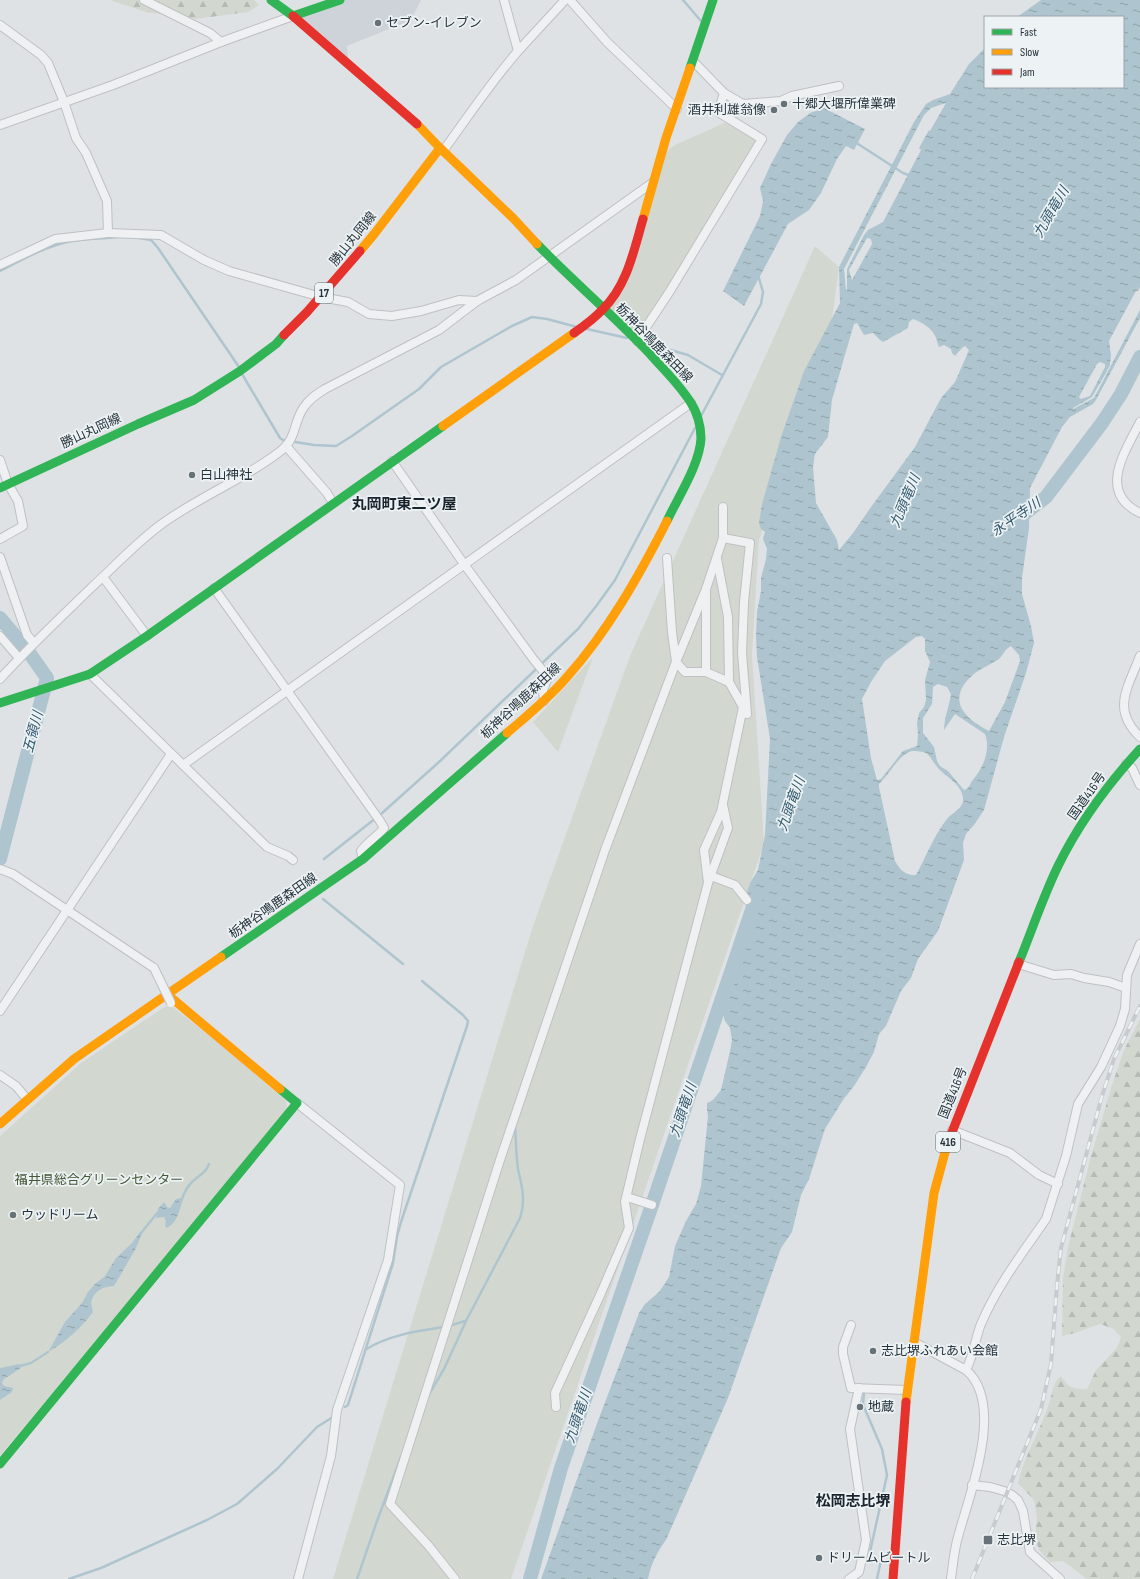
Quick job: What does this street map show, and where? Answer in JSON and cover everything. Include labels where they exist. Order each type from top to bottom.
[{"type":"main road","points":[[271,0],[293,16],[422,129],[442,149]]},
{"type":"main road","points":[[293,16],[340,0]]},
{"type":"main road","points":[[0,703],[90,674],[147,636],[577,331],[604,309],[620,286],[629,267],[666,138],[693,61],[709,8],[713,0]]},
{"type":"main road","name":"栃神谷鳴鹿森田線","points":[[0,1124],[74,1059],[170,999],[363,859],[544,701],[567,677],[614,616],[690,476],[700,449],[701,436],[693,407],[674,380],[637,341],[549,256],[514,218],[442,149]]},
{"type":"main road","name":"勝山丸岡線","points":[[4,486],[138,424],[194,400],[240,371],[276,344],[320,297],[375,233],[442,149]]},
{"type":"main road","name":"国道416号","points":[[893,1579],[907,1390],[934,1193],[940,1167],[952,1130],[1063,856],[1089,815],[1126,764],[1140,749]]},
{"type":"main road","points":[[0,1464],[297,1103],[170,999]]},
{"type":"street","points":[[144,0],[210,33],[221,42]]},
{"type":"street","points":[[504,0],[518,51]]},
{"type":"street","points":[[442,149],[484,96],[496,76],[565,0]]},
{"type":"street","points":[[570,0],[607,42],[677,109]]},
{"type":"street","points":[[0,125],[293,16]]},
{"type":"street","points":[[0,25],[41,55],[48,63],[64,102],[76,138],[86,153],[107,201],[108,233]]},
{"type":"street","points":[[693,61],[724,93],[744,104],[781,101],[792,96],[839,86]]},
{"type":"street","points":[[637,341],[670,291],[762,139],[718,112],[724,93]]},
{"type":"street","points":[[0,679],[34,643],[159,526],[204,497],[279,453],[292,439],[299,414],[304,406],[313,397],[439,330],[477,301],[516,280],[652,183]]},
{"type":"street","points":[[0,265],[55,240],[108,233],[161,236],[204,260],[229,270],[320,297],[348,302],[369,314],[392,316],[421,311],[459,300],[477,301]]},
{"type":"street","points":[[183,765],[464,564],[693,407]]},
{"type":"street","points":[[1140,422],[1118,470],[1117,481],[1119,493],[1124,502],[1130,508],[1140,513]]},
{"type":"street","points":[[286,446],[327,492],[333,503]]},
{"type":"street","points":[[0,460],[4,486],[18,501],[23,526],[0,539]]},
{"type":"street","points":[[392,461],[464,564],[534,660],[544,670],[548,677],[543,690],[544,701]]},
{"type":"street","points":[[455,1579],[428,1545],[390,1504],[500,1160],[602,858],[676,662],[706,589],[723,538],[723,507]]},
{"type":"street","points":[[716,557],[728,617],[729,682],[747,714],[742,653],[744,602],[750,543],[723,538]]},
{"type":"street","points":[[0,557],[26,635],[34,643]]},
{"type":"street","points":[[667,558],[672,632],[676,662],[685,672],[706,672],[729,682]]},
{"type":"street","points":[[104,577],[147,636]]},
{"type":"street","points":[[214,588],[384,828],[380,833],[366,843],[361,851],[363,859]]},
{"type":"street","points":[[706,589],[706,672]]},
{"type":"street","points":[[0,636],[19,658]]},
{"type":"street","points":[[1140,656],[1126,694],[1123,707],[1125,717],[1131,728],[1140,737]]},
{"type":"street","points":[[90,674],[267,847],[288,856],[293,860]]},
{"type":"street","points":[[709,880],[704,850],[723,805],[743,707]]},
{"type":"street","points":[[0,1011],[68,911],[171,754]]},
{"type":"street","points":[[1126,764],[1132,768],[1140,785]]},
{"type":"street","points":[[556,1407],[555,1393],[629,1228],[625,1202],[640,1139],[709,880],[728,828],[723,805]]},
{"type":"street","points":[[1,869],[13,874],[154,968],[170,999]]},
{"type":"street","points":[[709,880],[735,884],[747,900]]},
{"type":"street","points":[[966,1370],[972,1358],[981,1324],[1004,1281],[1046,1218],[1066,1156],[1078,1104],[1101,1068],[1120,1026],[1125,1009],[1126,988],[1130,965],[1140,944]]},
{"type":"street","points":[[1018,964],[1054,975],[1071,974],[1084,978],[1109,982],[1126,988]]},
{"type":"street","points":[[2,1076],[16,1086],[27,1099]]},
{"type":"street","points":[[297,1103],[400,1185],[388,1260],[337,1410],[331,1456],[298,1579]]},
{"type":"street","points":[[952,1130],[1010,1153],[1039,1174],[1058,1184]]},
{"type":"street","points":[[626,1197],[652,1205]]},
{"type":"street","points":[[851,1325],[842,1354],[851,1388],[907,1390]]},
{"type":"street","points":[[914,1342],[966,1370],[972,1375],[980,1388],[984,1410],[982,1449],[958,1538],[952,1579]]},
{"type":"street","points":[[849,1579],[859,1572],[866,1540],[850,1429],[858,1388]]},
{"type":"street","points":[[972,1485],[990,1487],[1004,1491],[1018,1500],[1022,1511],[1030,1552],[1060,1579]]},
{"type":"shaded area","points":[[343,0],[421,0],[411,20],[347,46],[348,60],[293,16]]},
{"type":"green space","points":[[110,0],[254,0],[259,5],[248,12],[195,19],[146,12]]},
{"type":"green space","points":[[731,120],[762,139],[637,341],[604,309],[620,286],[663,154],[675,145]]},
{"type":"green space","points":[[815,246],[839,267],[832,320],[759,540],[752,654],[764,844],[511,1579],[333,1579],[533,926],[630,656]]},
{"type":"green space","points":[[593,657],[558,752],[533,722]]},
{"type":"green space","name":"福井県総合グリーンセンター","points":[[166,1006],[173,1007],[220,1044],[286,1101],[287,1110],[0,1456],[0,1136],[81,1063]]},
{"type":"green space","points":[[1140,1019],[1140,1579],[1087,1579],[1063,1561],[1050,1562],[1039,1550],[1035,1537],[1037,1519],[1034,1500],[1018,1483],[1024,1463],[1044,1417],[1054,1386],[1058,1379],[1061,1376],[1071,1387],[1087,1389],[1096,1370],[1117,1348],[1121,1337],[1114,1329],[1100,1324],[1062,1336],[1063,1278],[1068,1247],[1091,1156],[1112,1085],[1124,1050]]},
{"type":"water","points":[[1041,0],[1140,0],[1140,287],[1138,291],[1136,291],[1109,341],[1111,355],[1110,365],[1107,371],[1092,397],[1073,409],[1094,398],[1140,310],[1140,318],[1096,400],[1093,404],[1070,417],[1062,427],[1030,488],[1029,528],[1022,578],[1022,594],[1034,643],[1026,673],[1004,737],[984,810],[966,834],[963,843],[964,860],[938,931],[918,959],[911,978],[901,991],[886,1026],[879,1034],[874,1052],[866,1067],[825,1129],[809,1179],[801,1195],[792,1232],[781,1248],[728,1398],[666,1540],[655,1558],[648,1579],[541,1579],[599,1418],[639,1313],[645,1304],[659,1292],[669,1277],[675,1246],[686,1221],[696,1204],[701,1186],[708,1116],[707,1103],[713,1100],[721,1090],[730,1051],[732,1040],[730,1028],[725,1021],[721,1006],[722,992],[734,951],[741,944],[748,931],[750,919],[747,892],[750,883],[758,870],[765,835],[770,739],[757,657],[756,636],[761,578],[767,549],[763,539],[765,532],[761,529],[759,523],[762,504],[781,437],[804,371],[840,303],[839,267],[914,122],[926,104],[950,94],[969,64],[984,49],[984,88],[1124,88],[1124,16],[1018,16]],"holes":[[[946,103],[919,148],[921,150],[883,222],[868,230],[864,235],[847,269],[846,290],[844,269],[924,115],[931,108]],[[867,238],[871,239],[872,244],[852,280],[849,270]],[[913,319],[930,329],[935,335],[939,347],[944,345],[951,349],[955,356],[965,346],[969,350],[955,382],[941,398],[915,447],[839,550],[837,540],[816,503],[813,467],[815,454],[828,437],[832,400],[854,324],[857,323],[864,335],[873,333],[883,342],[908,328],[909,322]],[[1100,362],[1105,364],[1105,367],[1090,396],[1081,399],[1079,397],[1097,364]],[[922,636],[925,639],[925,651],[930,662],[925,680],[926,700],[924,707],[919,713],[917,723],[917,746],[903,751],[881,779],[877,780],[871,758],[862,699],[885,661],[916,637]],[[1011,646],[1019,655],[1020,661],[1005,702],[989,731],[965,713],[959,698],[961,690],[966,682],[975,673],[999,659]],[[938,684],[947,687],[951,694],[944,730],[955,714],[985,734],[987,740],[983,765],[969,787],[964,790],[948,771],[940,766],[937,761],[934,747],[923,733],[923,718],[932,704],[933,687]],[[912,751],[926,753],[938,768],[958,786],[963,795],[961,806],[942,825],[916,875],[904,872],[895,861],[879,787],[879,784],[902,756]]]},
{"type":"water","points":[[824,108],[865,129],[854,150],[846,146],[837,159],[821,193],[809,210],[788,224],[744,306],[723,291],[760,216],[763,201],[760,188],[787,135],[798,122],[810,113]]},
{"type":"water","points":[[181,1198],[183,1200],[178,1216],[167,1228],[165,1226],[166,1222],[164,1217],[156,1218],[158,1209],[164,1202],[167,1207],[170,1208],[176,1199]]},
{"type":"water","points":[[140,1232],[142,1234],[135,1250],[114,1286],[103,1288],[97,1292],[91,1302],[93,1312],[89,1318],[67,1339],[48,1352],[65,1322],[82,1303],[88,1292],[105,1276],[116,1258],[132,1243]]},
{"type":"water","points":[[19,1364],[21,1368],[4,1379],[2,1383],[4,1386],[13,1388],[12,1392],[0,1400],[0,1368]]},
{"type":"waterway","points":[[683,0],[701,21]]},
{"type":"waterway","points":[[855,142],[903,173],[911,176]]},
{"type":"waterway","points":[[0,271],[35,253],[62,243],[83,239],[118,237]]},
{"type":"waterway","points":[[139,238],[151,240],[158,248],[239,367]]},
{"type":"waterway","points":[[701,416],[761,304],[763,292],[758,275]]},
{"type":"waterway","points":[[242,374],[280,438],[283,440],[314,445],[336,446],[419,389],[441,367],[512,326],[532,317],[547,319],[577,327]]},
{"type":"waterway","points":[[587,329],[627,338]]},
{"type":"waterway","points":[[646,343],[688,355],[722,375]]},
{"type":"waterway","name":"永平寺川","points":[[1015,521],[1046,497],[1102,423],[1121,394],[1140,357]]},
{"type":"waterway","points":[[324,859],[381,814],[439,762],[578,629],[615,580],[695,428]]},
{"type":"waterway","name":"五領川","points":[[0,618],[28,651],[47,678],[0,859]]},
{"type":"waterway","name":"九頭竜川","points":[[530,1579],[561,1468],[756,898]]},
{"type":"waterway","points":[[323,899],[403,964]]},
{"type":"waterway","points":[[345,1407],[348,1405],[393,1263],[397,1236],[402,1219],[468,1021],[463,1015],[422,981]]},
{"type":"waterway","points":[[428,1396],[444,1369],[466,1321],[522,1212],[523,1194],[517,1164],[515,1126]]},
{"type":"waterway","points":[[182,1199],[189,1186],[204,1172],[209,1164]]},
{"type":"waterway","points":[[141,1233],[158,1212]]},
{"type":"waterway","points":[[449,1326],[465,1321]]},
{"type":"waterway","points":[[365,1350],[393,1337],[444,1327]]},
{"type":"waterway","points":[[20,1366],[31,1363],[48,1352]]},
{"type":"waterway","points":[[864,1394],[864,1407],[882,1449],[887,1475],[870,1552],[873,1553]]},
{"type":"waterway","points":[[69,1579],[101,1568],[207,1520],[237,1504],[277,1469],[317,1427],[333,1417]]},
{"type":"waterway","points":[[357,1579],[401,1457]]},
{"type":"waterway","points":[[877,1579],[881,1560]]},
{"type":"railway","points":[[972,1579],[1041,1409],[1051,1364],[1061,1248],[1102,1096],[1114,1059],[1140,1006]]},
{"type":"traffic: fast","points":[[271,0],[293,16],[340,0]]},
{"type":"traffic: fast","points":[[690,68],[713,0]]},
{"type":"traffic: fast","points":[[537,244],[650,354],[682,390],[695,411],[700,429],[700,448],[693,469],[667,521]]},
{"type":"traffic: fast","points":[[0,488],[138,424],[194,400],[240,371],[276,344],[284,335]]},
{"type":"traffic: fast","points":[[0,703],[90,674],[147,636],[443,426]]},
{"type":"traffic: fast","points":[[221,957],[363,859],[507,733]]},
{"type":"traffic: fast","points":[[1019,962],[1047,890],[1075,834],[1095,804],[1140,749]]},
{"type":"traffic: fast","points":[[0,1464],[297,1103],[280,1089]]},
{"type":"traffic: slow","points":[[643,219],[666,138],[690,68]]},
{"type":"traffic: slow","points":[[360,251],[440,148],[417,124]]},
{"type":"traffic: slow","points":[[440,148],[513,218],[537,244]]},
{"type":"traffic: slow","points":[[443,426],[574,333]]},
{"type":"traffic: slow","points":[[507,733],[553,692],[596,641],[634,582],[667,521]]},
{"type":"traffic: slow","points":[[0,1124],[74,1059],[221,957]]},
{"type":"traffic: slow","points":[[168,995],[280,1089]]},
{"type":"traffic: slow","points":[[906,1402],[934,1193],[947,1145]]},
{"type":"traffic: jam","points":[[293,16],[417,124]]},
{"type":"traffic: jam","points":[[574,333],[600,312],[618,290],[629,267],[643,219]]},
{"type":"traffic: jam","points":[[284,335],[307,312],[360,251]]},
{"type":"traffic: jam","points":[[947,1145],[1019,962]]},
{"type":"traffic: jam","points":[[893,1579],[906,1402]]},
{"type":"place","name":"セブン-イレブン","points":[[378,23]]},
{"type":"place","name":"十郷大堰所偉業碑","points":[[784,104]]},
{"type":"place","name":"酒井利雄翁像","points":[[774,110]]},
{"type":"place","name":"白山神社","points":[[192,475]]},
{"type":"place","name":"ウッドリーム","points":[[13,1215]]},
{"type":"place","name":"志比堺ふれあい会館","points":[[873,1351]]},
{"type":"place","name":"地蔵","points":[[860,1407]]},
{"type":"place","name":"志比堺","points":[[988,1540]]},
{"type":"place","name":"ドリームビートル","points":[[819,1558]]},
{"type":"district","name":"丸岡町東二ツ屋","points":[[404,504]]},
{"type":"district","name":"松岡志比堺","points":[[853,1501]]}]
